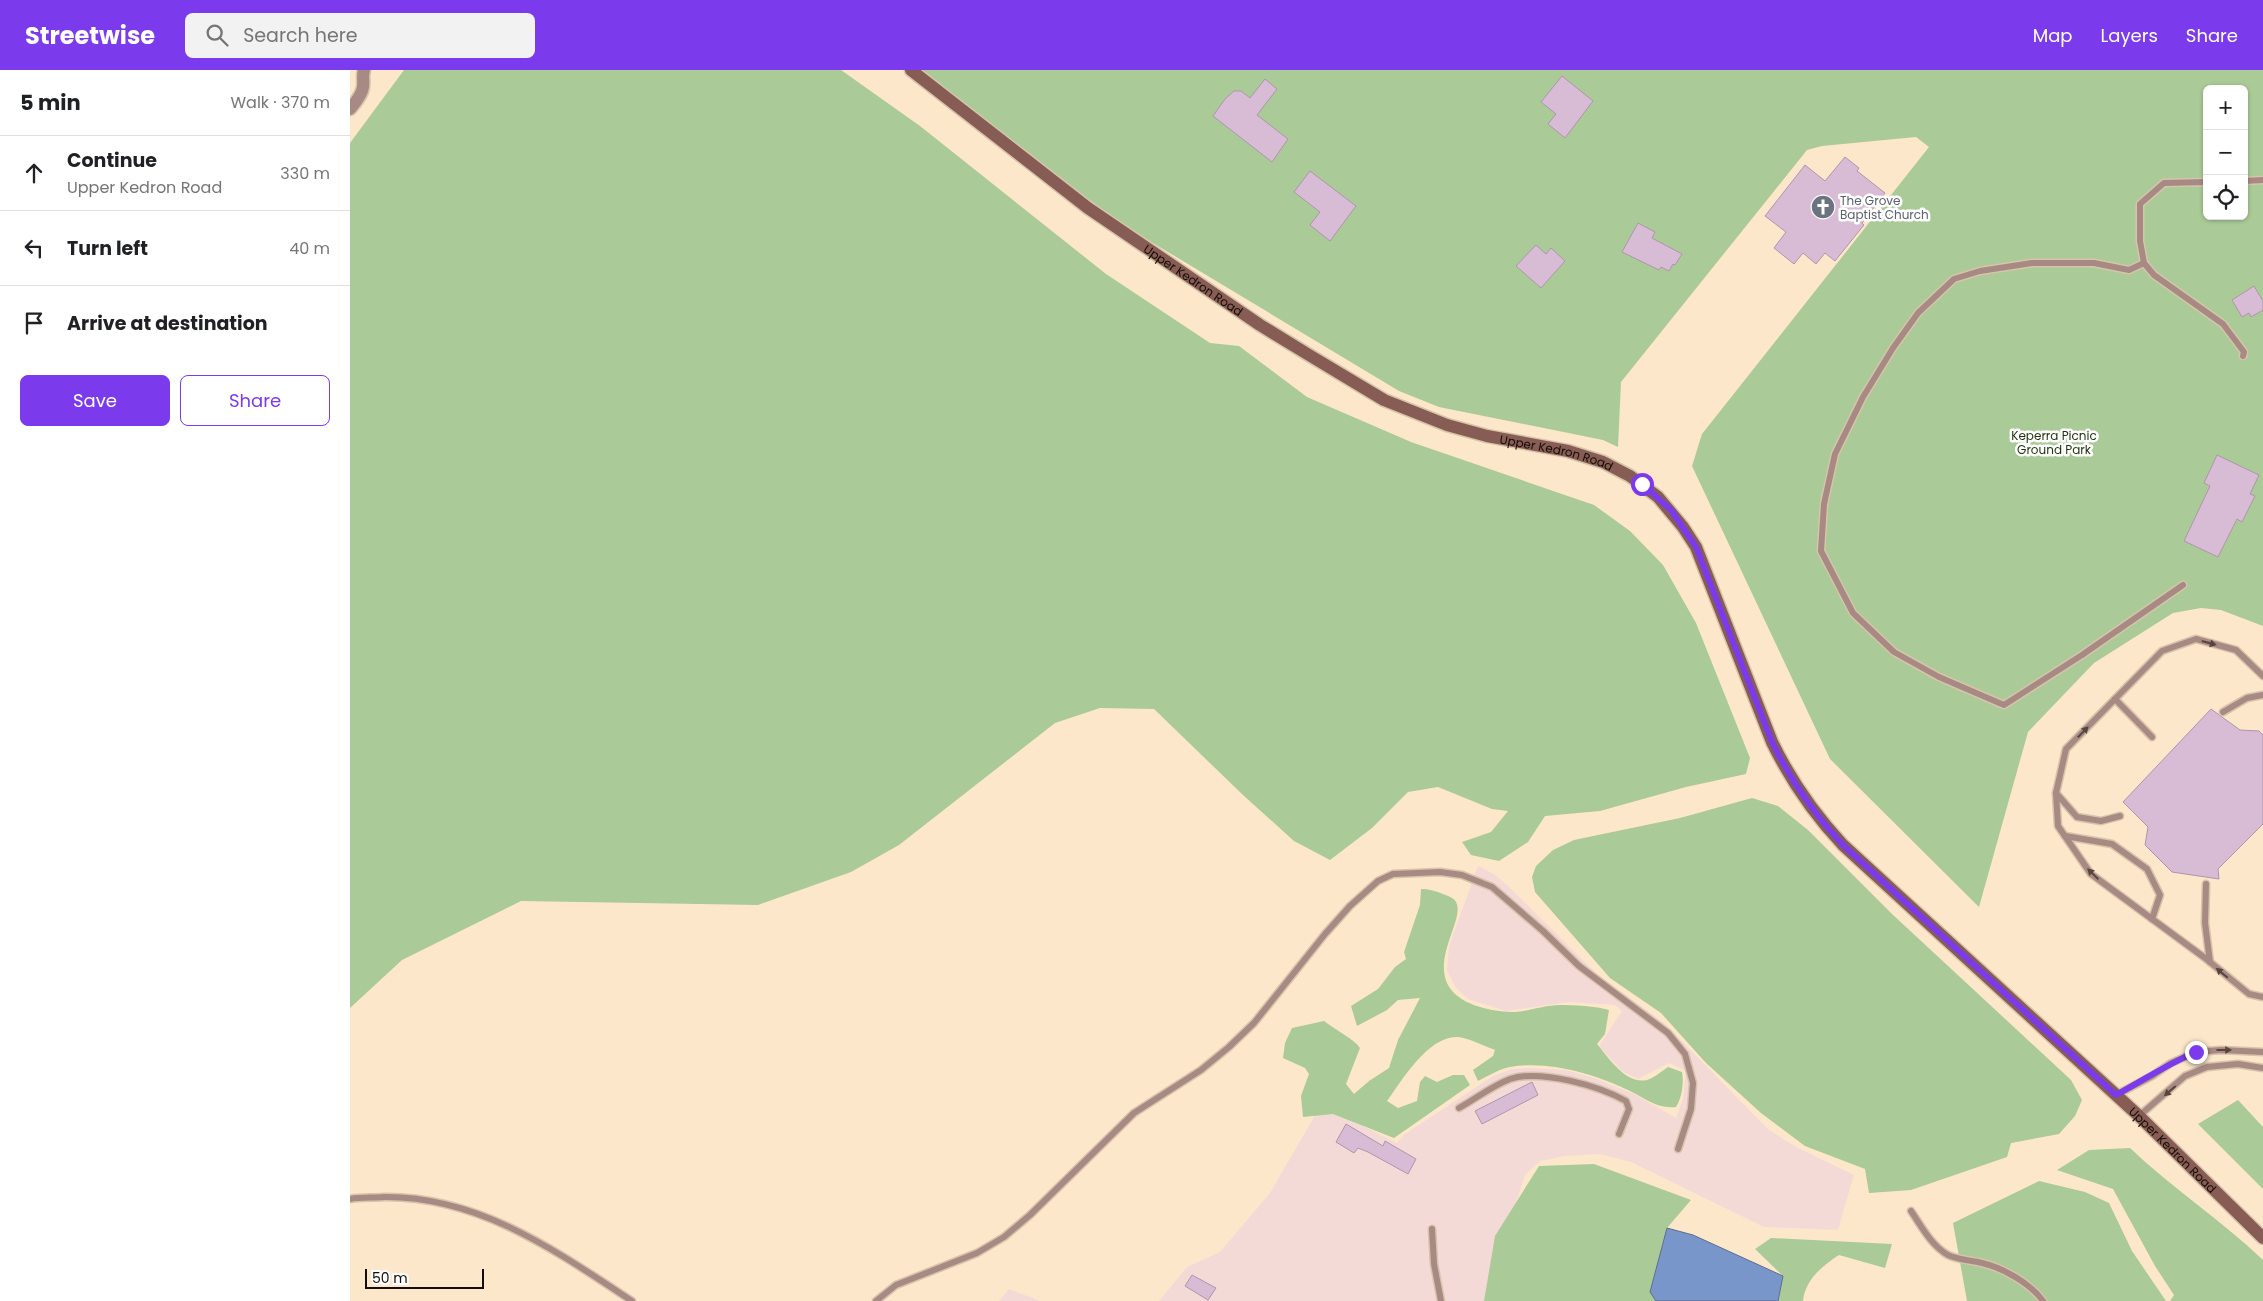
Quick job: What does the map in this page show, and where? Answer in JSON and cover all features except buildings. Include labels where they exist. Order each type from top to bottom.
[{"type":"main road","name":"Upper Kedron Road","points":[[911,70],[1088,208],[1260,325],[1384,400],[1447,425],[1471,432],[1568,452],[1604,462],[1630,476],[1658,497],[1671,510],[1696,547],[1772,742],[1787,772],[1822,822],[1843,845],[2139,1116],[2263,1238]]},
{"type":"street","points":[[350,109],[360,96],[363,87],[362,76],[364,70]]},
{"type":"lane","points":[[2248,180],[2263,180]]},
{"type":"lane","points":[[2203,182],[2164,183],[2140,204],[2140,240],[2144,263],[2154,275],[2223,324],[2244,352],[2243,356]]},
{"type":"lane","points":[[2144,263],[2129,270],[2094,263],[2032,263],[1980,271],[1954,279],[1918,313],[1893,348],[1863,397],[1835,454],[1824,504],[1820,551],[1853,613],[1894,652],[1939,677],[2004,705],[2082,655],[2183,585]]},
{"type":"lane","points":[[2263,676],[2236,650],[2196,640],[2162,651],[2066,749],[2056,793],[2058,826],[2091,874],[2210,962],[2248,994],[2263,997]]},
{"type":"lane","points":[[2223,712],[2247,698],[2263,695]]},
{"type":"lane","points":[[2115,699],[2152,737]]},
{"type":"lane","points":[[2056,793],[2077,817],[2102,822],[2120,816]]},
{"type":"lane","points":[[2064,836],[2112,844],[2147,869],[2160,895],[2152,919]]},
{"type":"lane","points":[[876,1301],[896,1286],[977,1253],[1004,1237],[1030,1215],[1134,1113],[1201,1070],[1229,1047],[1254,1023],[1325,934],[1350,906],[1378,881],[1393,874],[1440,872],[1462,875],[1492,887],[1543,931],[1579,966],[1668,1033],[1685,1054],[1693,1082],[1691,1109],[1678,1149]]},
{"type":"lane","points":[[2206,884],[2205,923],[2210,962]]},
{"type":"lane","points":[[2116,1095],[2152,1076],[2171,1063],[2196,1052],[2221,1050],[2263,1052]]},
{"type":"lane","points":[[2139,1116],[2186,1076],[2207,1067],[2238,1064],[2263,1068]]},
{"type":"lane","points":[[1459,1108],[1508,1080],[1520,1077],[1555,1078],[1626,1101],[1629,1109],[1620,1134]]},
{"type":"lane","points":[[350,1199],[412,1197],[471,1210],[547,1245],[632,1301]]},
{"type":"lane","points":[[1911,1211],[1931,1241],[1950,1256],[1984,1263],[2006,1272],[2026,1285],[2043,1301]]},
{"type":"lane","points":[[1432,1229],[1434,1264],[1440,1301]]},
{"type":"shaded area","points":[[1478,866],[1494,874],[1508,886],[1599,976],[1664,1023],[1768,1129],[1796,1147],[1854,1175],[1838,1230],[1764,1227],[1631,1162],[1600,1154],[1565,1156],[1540,1161],[1525,1175],[1485,1301],[1159,1301],[1187,1267],[1220,1252],[1270,1193],[1321,1105],[1397,1143],[1405,1134],[1493,1076],[1512,1069],[1531,1068],[1566,1070],[1594,1078],[1634,1094],[1676,1118],[1683,1099],[1686,1071],[1669,1063],[1638,1079],[1622,1071],[1599,1046],[1622,1011],[1615,1005],[1569,1002],[1506,1011],[1468,999],[1455,987],[1447,970],[1449,946]]},
{"type":"shaded area","points":[[1009,1289],[1040,1301],[999,1301]]},
{"type":"green space","points":[[404,70],[841,70],[920,126],[1106,274],[1210,343],[1239,346],[1307,397],[1411,442],[1594,505],[1630,531],[1663,565],[1696,623],[1750,758],[1746,774],[1686,787],[1600,811],[1545,816],[1528,842],[1499,861],[1471,855],[1462,842],[1491,832],[1508,811],[1492,809],[1438,787],[1408,792],[1372,828],[1330,860],[1294,841],[1243,795],[1154,709],[1100,708],[1055,723],[899,845],[851,872],[758,905],[521,901],[402,960],[350,1008],[350,143]]},
{"type":"green space","name":"Keperra Picnic Ground Park","points":[[921,70],[2263,70],[2263,626],[2221,610],[2201,608],[2173,613],[2094,663],[2028,732],[1979,907],[1830,759],[1692,466],[1702,434],[1929,147],[1916,137],[1822,146],[1807,150],[1621,382],[1618,447],[1603,440],[1439,407],[1399,391],[1133,231],[1068,185]]},
{"type":"green space","points":[[1752,798],[1778,806],[1808,830],[1892,914],[2071,1080],[2082,1100],[2075,1116],[2059,1134],[2011,1143],[2007,1157],[1911,1190],[1869,1193],[1865,1169],[1805,1146],[1761,1113],[1706,1063],[1661,1013],[1610,978],[1535,892],[1532,877],[1536,866],[1553,850],[1574,840],[1680,818]]},
{"type":"green space","points":[[1421,889],[1451,897],[1456,902],[1458,910],[1448,943],[1444,969],[1446,982],[1454,993],[1474,1005],[1499,1011],[1515,1012],[1560,1005],[1609,1010],[1605,1034],[1597,1044],[1619,1069],[1632,1078],[1647,1080],[1668,1067],[1682,1072],[1682,1090],[1676,1107],[1657,1105],[1602,1079],[1556,1067],[1525,1065],[1510,1067],[1478,1081],[1473,1070],[1493,1056],[1495,1050],[1472,1040],[1458,1037],[1447,1038],[1437,1043],[1417,1060],[1387,1101],[1398,1108],[1417,1101],[1420,1082],[1425,1076],[1437,1082],[1453,1075],[1464,1075],[1470,1085],[1394,1138],[1333,1114],[1303,1117],[1301,1096],[1309,1074],[1305,1068],[1283,1058],[1285,1043],[1292,1028],[1324,1021],[1357,1044],[1360,1048],[1346,1084],[1354,1094],[1389,1068],[1398,1040],[1420,998],[1398,1000],[1387,1010],[1357,1026],[1351,1006],[1378,989],[1395,967],[1406,959],[1404,952],[1420,905]]},
{"type":"green space","points":[[2238,1100],[2263,1127],[2263,1189],[2198,1124]]},
{"type":"green space","points":[[2130,1148],[2263,1260],[2263,1301],[2170,1301],[2174,1295],[2155,1266],[2113,1189],[2057,1170],[2089,1150]]},
{"type":"green space","points":[[1594,1164],[1691,1200],[1667,1228],[1650,1292],[1656,1301],[1484,1301],[1495,1236],[1539,1166]]},
{"type":"green space","points":[[2039,1181],[2085,1192],[2109,1203],[2132,1251],[2166,1301],[1967,1301],[1953,1223]]},
{"type":"green space","points":[[1771,1238],[1892,1244],[1885,1268],[1839,1255],[1815,1274],[1807,1286],[1803,1301],[1778,1301],[1783,1276],[1755,1249]]},
{"type":"water","points":[[1667,1228],[1693,1235],[1783,1276],[1778,1301],[1656,1301],[1650,1292]]},
{"type":"place","name":"The Grove Baptist Church","points":[[1823,207]]},
{"type":"route","points":[[1642,484],[1671,510],[1696,547],[1772,742],[1787,772],[1808,804],[1843,845],[2116,1095],[2152,1076],[2171,1063],[2196,1052]]}]
